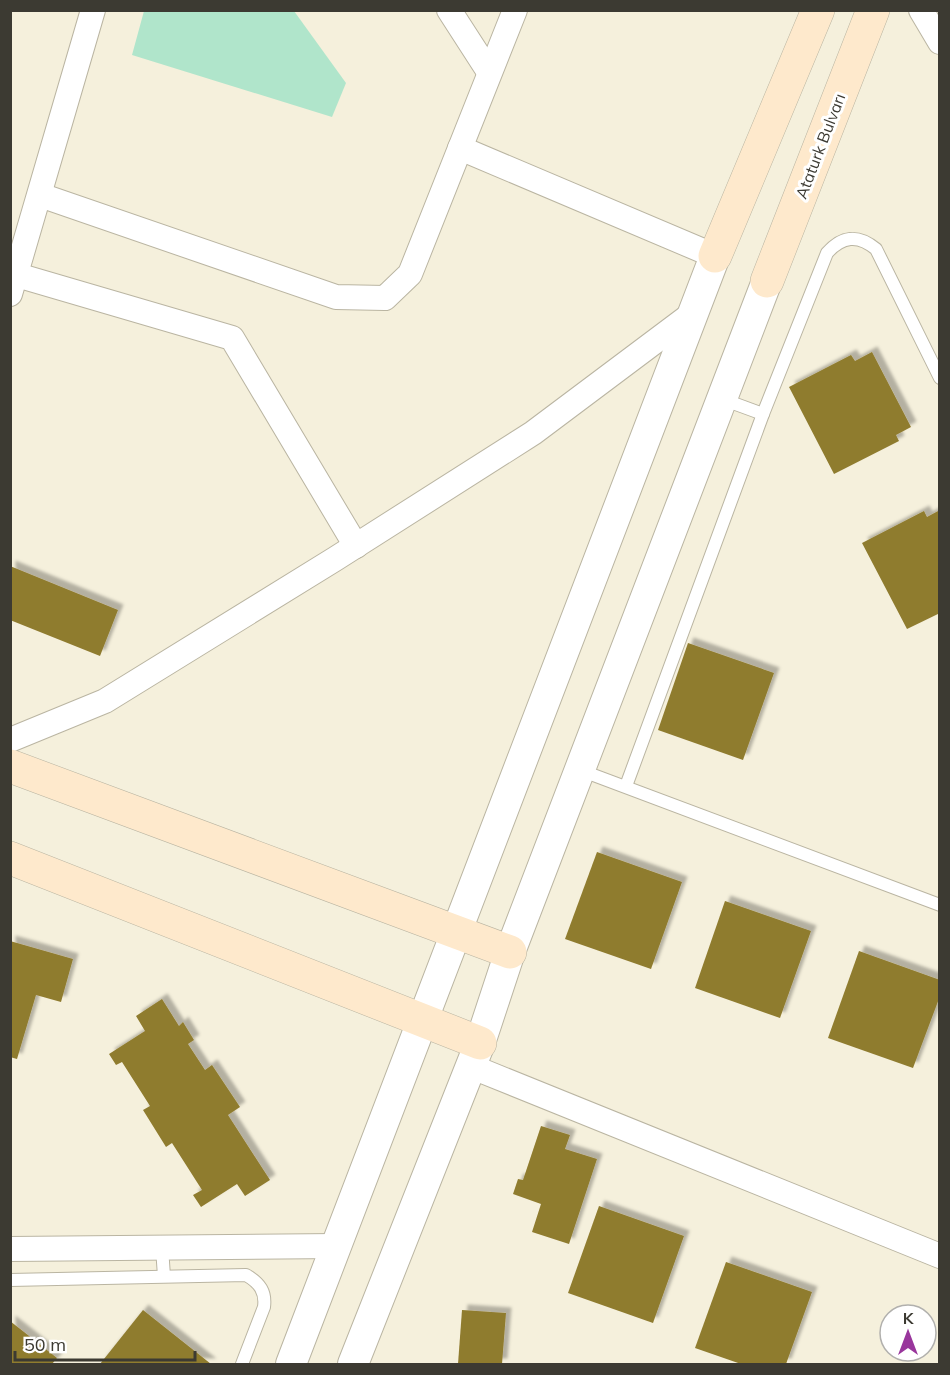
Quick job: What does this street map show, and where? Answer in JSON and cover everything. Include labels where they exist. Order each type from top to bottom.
[{"type":"main road","points":[[715,256],[818,10]]},
{"type":"main road","name":"Ataturk Bulvarı","points":[[767,281],[865,16]]},
{"type":"main road","points":[[10,766],[510,952]]},
{"type":"main road","points":[[10,858],[423,1021],[475,1054]]},
{"type":"street","points":[[93,10],[13,280],[231,338],[356,546]]},
{"type":"street","points":[[449,10],[489,72]]},
{"type":"street","points":[[40,195],[336,297],[385,298],[410,274],[515,10]]},
{"type":"street","points":[[921,10],[939,42]]},
{"type":"street","points":[[291,1365],[715,256],[460,148]]},
{"type":"street","points":[[353,1365],[475,1054],[510,952],[767,281]]},
{"type":"street","points":[[10,740],[105,702],[356,546],[533,434],[693,313]]},
{"type":"street","points":[[475,1054],[939,1256]]},
{"type":"street","points":[[10,1249],[337,1246]]},
{"type":"lane","points":[[626,786],[763,414],[827,253],[834,246],[842,241],[860,239],[876,249],[939,378]]},
{"type":"lane","points":[[722,399],[763,414]]},
{"type":"lane","points":[[580,770],[939,905]]},
{"type":"lane","points":[[162,1248],[164,1276]]},
{"type":"lane","points":[[10,1280],[246,1275],[261,1286],[265,1300],[242,1365]]},
{"type":"green space","points":[[144,11],[294,11],[346,83],[332,117],[132,55]]},
{"type":"building","points":[[872,352],[911,427],[896,435],[899,441],[834,474],[789,387],[851,355],[855,361]]},
{"type":"building","points":[[940,510],[940,613],[907,629],[862,543],[924,511],[927,517]]},
{"type":"building","points":[[10,566],[118,610],[100,656],[10,620]]},
{"type":"building","points":[[688,643],[774,673],[743,760],[658,730]]},
{"type":"building","points":[[597,852],[682,882],[651,969],[565,939]]},
{"type":"building","points":[[725,901],[811,931],[780,1018],[695,988]]},
{"type":"building","points":[[10,941],[73,959],[61,1002],[36,995],[17,1059],[10,1057]]},
{"type":"building","points":[[859,951],[940,980],[940,996],[913,1068],[828,1038]]},
{"type":"building","points":[[162,999],[179,1026],[183,1022],[194,1040],[188,1044],[205,1070],[212,1065],[240,1107],[228,1115],[270,1180],[245,1196],[237,1184],[201,1207],[193,1195],[202,1190],[172,1143],[166,1147],[143,1110],[150,1106],[122,1062],[116,1065],[109,1054],[145,1031],[136,1016]]},
{"type":"building","points":[[541,1126],[570,1135],[565,1149],[597,1159],[569,1244],[532,1232],[541,1204],[513,1194],[518,1179],[523,1180]]},
{"type":"building","points":[[599,1206],[684,1236],[653,1323],[568,1293]]},
{"type":"building","points":[[726,1262],[812,1292],[786,1364],[741,1364],[695,1348]]},
{"type":"building","points":[[143,1310],[211,1364],[100,1364]]},
{"type":"building","points":[[462,1310],[506,1313],[502,1364],[458,1364]]},
{"type":"building","points":[[10,1321],[57,1358],[52,1364],[10,1364]]}]
